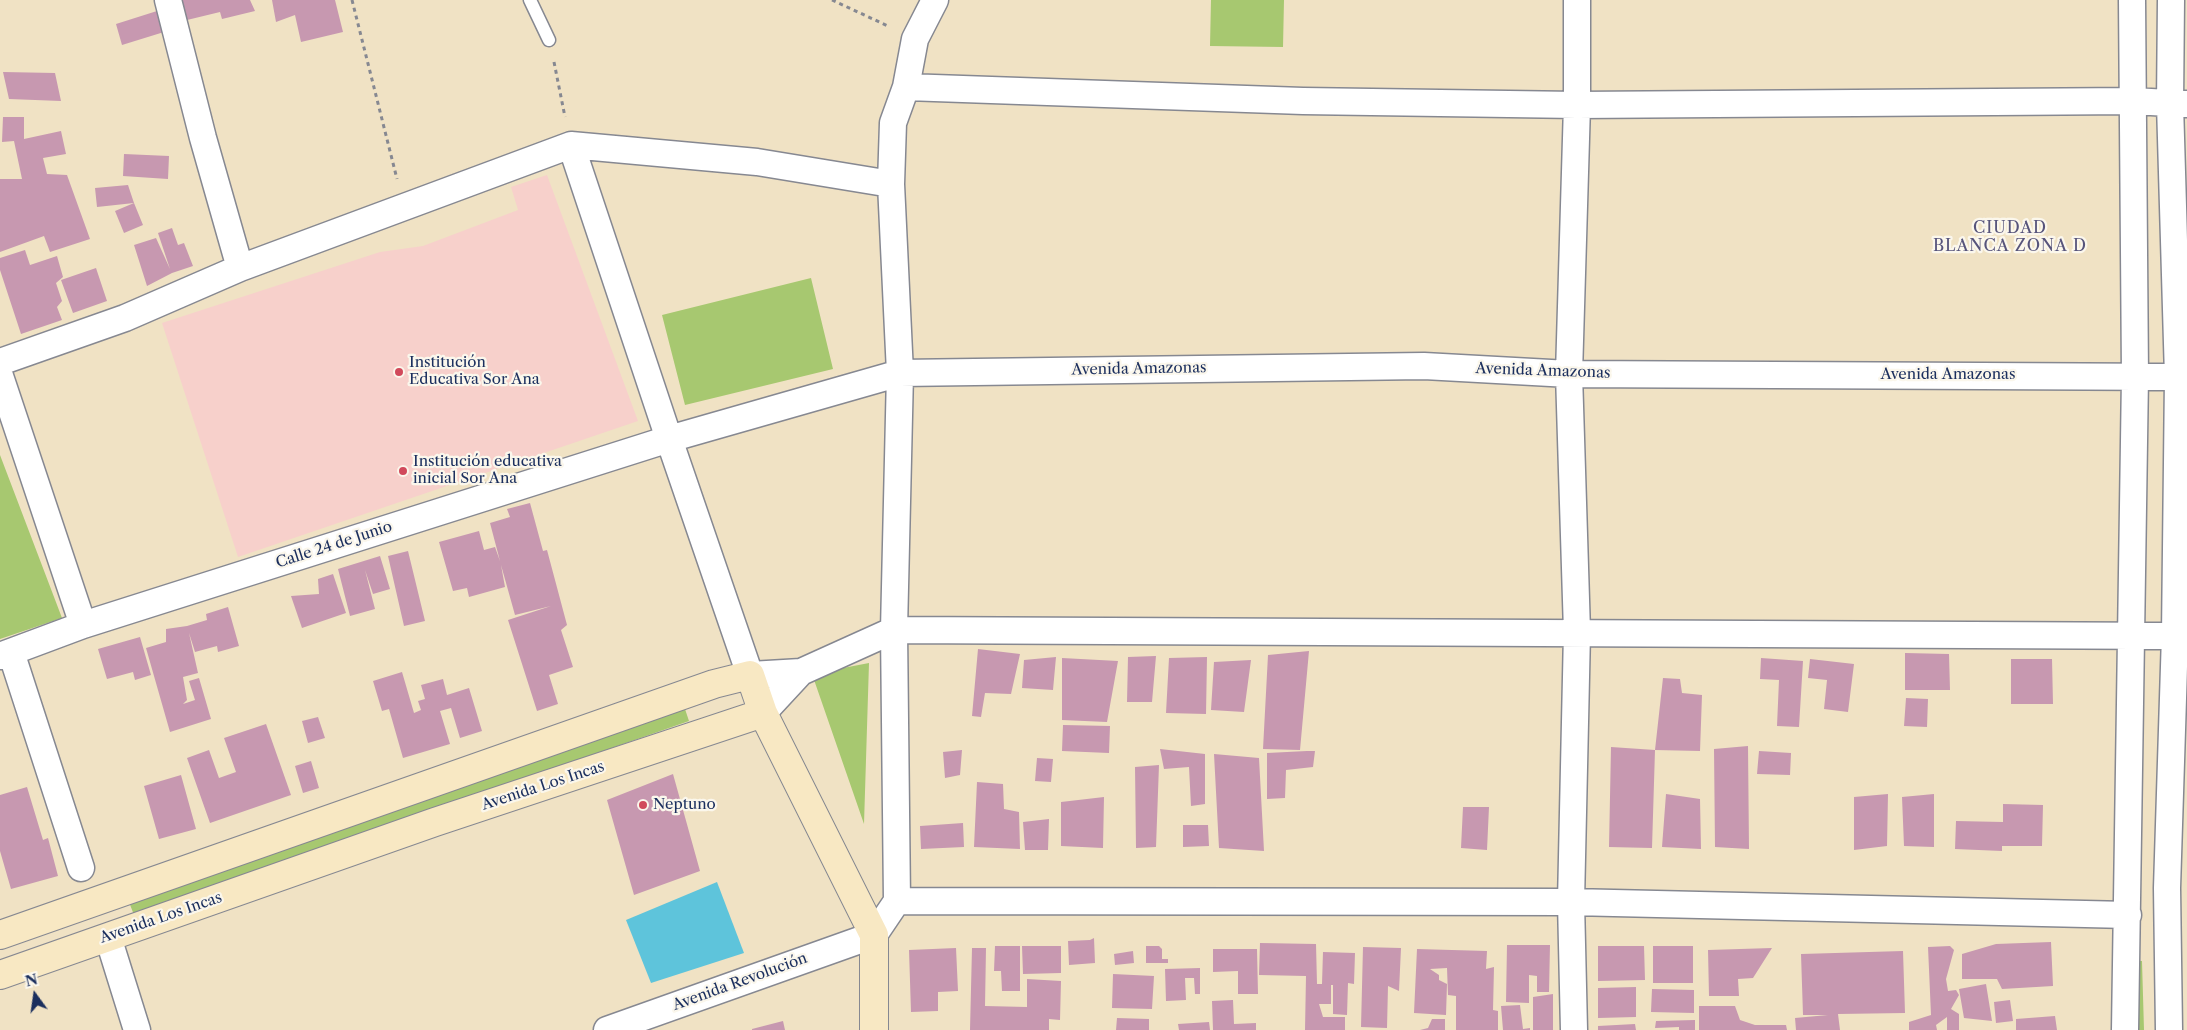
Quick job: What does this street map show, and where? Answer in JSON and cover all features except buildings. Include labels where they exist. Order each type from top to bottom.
[{"type":"main road","points":[[0,935],[714,684],[750,675],[763,713],[874,935],[874,1030]]},
{"type":"main road","name":"Avenida Los Incas","points":[[0,975],[435,822],[763,713]]},
{"type":"street","points":[[168,0],[203,138],[240,268]]},
{"type":"street","points":[[874,935],[897,901],[894,630],[900,372],[891,184],[893,123],[906,87],[915,39],[935,0]]},
{"type":"street","points":[[1574,1030],[1571,902],[1578,632],[1570,374],[1578,0]]},
{"type":"street","points":[[2125,1030],[2135,376],[2132,0]]},
{"type":"street","points":[[2169,1030],[2178,939],[2183,377],[2179,104],[2171,0]]},
{"type":"street","points":[[906,87],[1293,100],[1577,105],[2133,101],[2179,104]]},
{"type":"street","points":[[0,362],[125,318],[240,268],[571,145],[757,162],[891,184]]},
{"type":"street","points":[[571,145],[668,439],[750,675],[801,672],[894,630],[2132,634],[2181,636]]},
{"type":"street","name":"Avenida Amazonas","points":[[668,439],[900,372],[1424,366],[1570,374],[2183,377]]},
{"type":"street","points":[[0,376],[83,625]]},
{"type":"street","name":"Calle 24 de Junio","points":[[6,654],[83,625],[668,439]]},
{"type":"street","points":[[6,654],[81,868]]},
{"type":"street","points":[[763,713],[801,672]]},
{"type":"street","points":[[2128,915],[2177,888]]},
{"type":"street","points":[[897,901],[1571,902],[2128,915],[2178,939]]},
{"type":"street","name":"Avenida Revolución","points":[[607,1030],[874,935]]},
{"type":"street","points":[[108,937],[137,1030]]},
{"type":"lane","points":[[530,0],[550,40]]},
{"type":"path","points":[[352,0],[404,206]]},
{"type":"path","points":[[832,0],[915,39]]},
{"type":"path","points":[[550,40],[571,145]]},
{"type":"shaded area","name":"Institución Educativa Sor Ana","points":[[547,175],[638,421],[238,557],[162,323],[380,252],[423,246],[518,210],[511,187]]},
{"type":"green space","points":[[1211,0],[1284,0],[1283,47],[1210,46]]},
{"type":"green space","points":[[811,278],[833,369],[685,405],[662,315]]},
{"type":"green space","points":[[0,455],[62,618],[0,639]]},
{"type":"green space","points":[[869,663],[864,824],[812,674]]},
{"type":"green space","points":[[685,709],[689,721],[134,915],[129,902]]},
{"type":"green space","points":[[2123,960],[2142,961],[2144,1030],[2123,1030]]},
{"type":"water","points":[[717,882],[744,953],[651,983],[626,920]]},
{"type":"place","name":"Institución Educativa Sor Ana","points":[[399,372]]},
{"type":"place","name":"Institución educativa inicial Sor Ana","points":[[403,471]]},
{"type":"place","name":"Neptuno","points":[[643,805]]},
{"type":"district","name":"CIUDAD BLANCA ZONA D","points":[[2010,237]]}]
